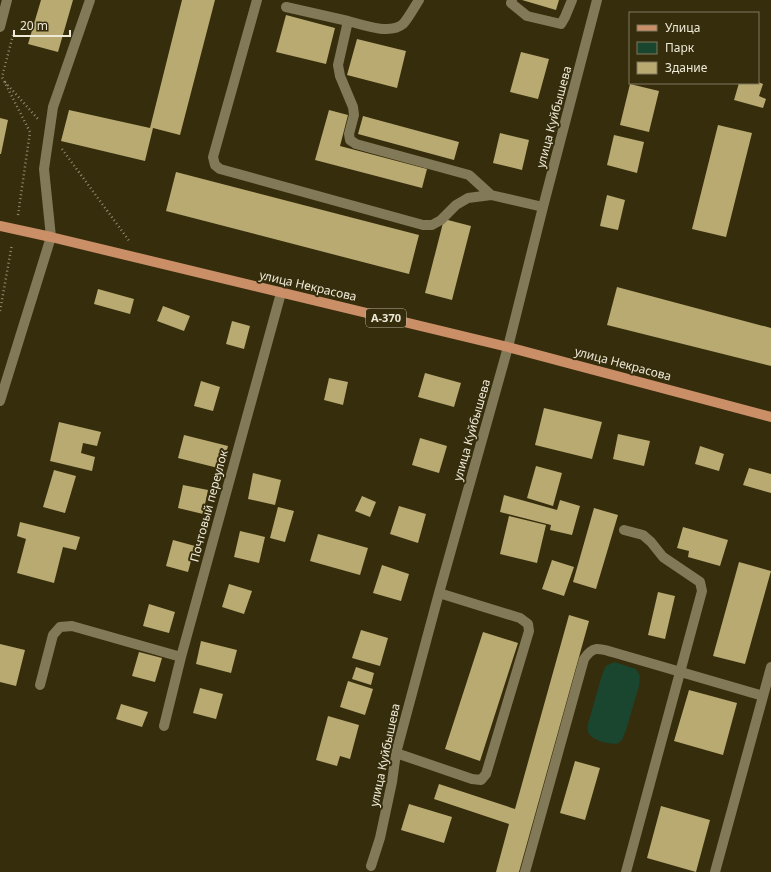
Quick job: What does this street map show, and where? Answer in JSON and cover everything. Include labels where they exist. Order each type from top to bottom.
[{"type":"main road","name":"улица Некрасова","points":[[0,226],[508,347],[771,417]]},
{"type":"street","points":[[0,27],[7,0]]},
{"type":"street","points":[[0,401],[51,237],[44,169],[54,107],[90,0]]},
{"type":"street","points":[[257,0],[213,157],[215,166],[220,169],[423,225],[432,225],[441,220],[456,204],[468,198],[491,195],[544,207]]},
{"type":"street","points":[[286,7],[385,29],[396,28],[404,23],[419,0]]},
{"type":"street","points":[[512,0],[511,3],[527,16],[561,24],[572,0]]},
{"type":"street","name":"улица Куйбышева","points":[[371,866],[380,838],[392,782],[396,753],[508,347],[597,0]]},
{"type":"street","points":[[348,21],[338,65],[340,76],[353,107],[354,115],[349,134],[350,140],[356,144],[469,175],[491,195]]},
{"type":"street","name":"Почтовый переулок","points":[[164,726],[181,657],[281,293]]},
{"type":"street","points":[[624,530],[643,535],[663,557],[700,582],[702,591],[626,872]]},
{"type":"street","points":[[396,753],[472,779],[480,780],[486,774],[530,631],[528,624],[520,618],[439,593]]},
{"type":"street","points":[[40,685],[53,635],[60,627],[72,626],[181,657]]},
{"type":"street","points":[[525,872],[584,659],[589,652],[599,649],[605,650],[763,696]]},
{"type":"street","points":[[715,872],[771,668]]},
{"type":"path","points":[[14,31],[2,77],[30,132],[18,217]]},
{"type":"path","points":[[2,77],[50,132],[132,244]]},
{"type":"path","points":[[0,311],[13,240]]},
{"type":"green space","points":[[614,662],[636,669],[640,676],[639,686],[626,730],[622,740],[617,744],[606,743],[594,739],[588,732],[588,724],[602,675],[606,666]]},
{"type":"building","points":[[41,0],[73,0],[58,52],[28,44]]},
{"type":"building","points":[[182,0],[215,0],[180,135],[153,128],[145,161],[61,141],[69,110],[150,128]]},
{"type":"building","points":[[522,0],[559,0],[556,10]]},
{"type":"building","points":[[286,15],[335,28],[326,64],[276,52]]},
{"type":"building","points":[[357,39],[406,51],[397,88],[347,75]]},
{"type":"building","points":[[521,52],[549,59],[538,99],[510,92]]},
{"type":"building","points":[[759,82],[763,84],[759,96],[766,99],[763,108],[734,100],[739,84],[759,84]]},
{"type":"building","points":[[630,84],[659,91],[649,132],[620,125]]},
{"type":"building","points":[[329,110],[348,115],[340,146],[427,169],[422,188],[315,160]]},
{"type":"building","points":[[363,116],[459,142],[454,160],[358,134]]},
{"type":"building","points":[[0,118],[8,120],[1,154],[0,154]]},
{"type":"building","points":[[718,125],[752,133],[726,237],[692,229]]},
{"type":"building","points":[[500,133],[529,140],[522,170],[493,163]]},
{"type":"building","points":[[614,135],[644,142],[637,173],[607,165]]},
{"type":"building","points":[[176,172],[419,235],[409,274],[166,211]]},
{"type":"building","points":[[607,195],[625,200],[618,230],[600,226]]},
{"type":"building","points":[[444,219],[471,226],[452,300],[425,293]]},
{"type":"building","points":[[617,287],[771,328],[771,366],[607,325]]},
{"type":"building","points":[[98,289],[134,299],[130,314],[94,304]]},
{"type":"building","points":[[163,306],[190,316],[184,331],[157,321]]},
{"type":"building","points":[[232,321],[250,326],[244,349],[226,344]]},
{"type":"building","points":[[425,373],[461,383],[454,407],[418,397]]},
{"type":"building","points":[[329,378],[348,382],[343,405],[324,400]]},
{"type":"building","points":[[201,381],[220,387],[213,411],[194,406]]},
{"type":"building","points":[[544,408],[602,422],[592,459],[535,445]]},
{"type":"building","points":[[59,422],[101,432],[97,446],[83,443],[81,453],[95,457],[92,471],[50,461]]},
{"type":"building","points":[[618,434],[650,441],[644,466],[613,459]]},
{"type":"building","points":[[184,435],[228,446],[222,469],[178,458]]},
{"type":"building","points":[[420,438],[447,446],[439,473],[412,465]]},
{"type":"building","points":[[700,446],[724,454],[719,471],[695,464]]},
{"type":"building","points":[[536,466],[562,473],[553,506],[527,498]]},
{"type":"building","points":[[749,468],[771,474],[771,493],[743,485]]},
{"type":"building","points":[[54,470],[76,476],[65,513],[43,507]]},
{"type":"building","points":[[253,473],[281,480],[275,505],[248,499]]},
{"type":"building","points":[[183,485],[208,490],[203,514],[178,508]]},
{"type":"building","points":[[504,495],[557,510],[560,500],[580,506],[572,535],[550,530],[551,525],[500,512]]},
{"type":"building","points":[[362,496],[376,502],[370,517],[355,511]]},
{"type":"building","points":[[399,506],[426,514],[418,543],[390,534]]},
{"type":"building","points":[[278,507],[294,511],[285,542],[270,538]]},
{"type":"building","points":[[594,508],[618,515],[596,589],[573,582]]},
{"type":"building","points":[[509,516],[546,525],[537,563],[500,554]]},
{"type":"building","points":[[20,522],[80,537],[76,550],[63,547],[54,583],[17,573],[26,539],[17,536]]},
{"type":"building","points":[[683,527],[728,540],[720,566],[688,557],[689,551],[677,548]]},
{"type":"building","points":[[240,531],[265,537],[259,563],[234,557]]},
{"type":"building","points":[[318,534],[368,548],[360,575],[310,561]]},
{"type":"building","points":[[173,540],[195,546],[188,572],[166,566]]},
{"type":"building","points":[[552,560],[574,567],[564,596],[542,589]]},
{"type":"building","points":[[739,562],[771,571],[745,664],[713,656]]},
{"type":"building","points":[[382,565],[409,574],[401,601],[373,593]]},
{"type":"building","points":[[229,584],[252,591],[244,614],[222,607]]},
{"type":"building","points":[[658,592],[675,596],[665,639],[648,635]]},
{"type":"building","points":[[149,604],[175,612],[169,633],[143,626]]},
{"type":"building","points":[[569,615],[589,621],[519,872],[496,872],[509,824],[434,799],[439,784],[515,809]]},
{"type":"building","points":[[361,630],[388,638],[380,666],[352,658]]},
{"type":"building","points":[[483,632],[518,643],[480,761],[445,749]]},
{"type":"building","points":[[201,641],[237,650],[231,673],[196,664]]},
{"type":"building","points":[[0,644],[25,650],[16,686],[0,682]]},
{"type":"building","points":[[139,652],[162,658],[155,682],[132,676]]},
{"type":"building","points":[[356,667],[374,673],[371,685],[352,679]]},
{"type":"building","points":[[348,681],[373,689],[365,715],[340,707]]},
{"type":"building","points":[[200,688],[223,694],[216,719],[193,713]]},
{"type":"building","points":[[689,690],[737,703],[723,755],[674,741]]},
{"type":"building","points":[[121,704],[148,712],[142,727],[116,719]]},
{"type":"building","points":[[328,716],[359,725],[350,759],[340,756],[337,766],[316,760]]},
{"type":"building","points":[[575,761],[600,768],[585,820],[560,813]]},
{"type":"building","points":[[409,804],[452,817],[444,843],[401,830]]},
{"type":"building","points":[[661,806],[710,820],[696,872],[647,858]]}]
